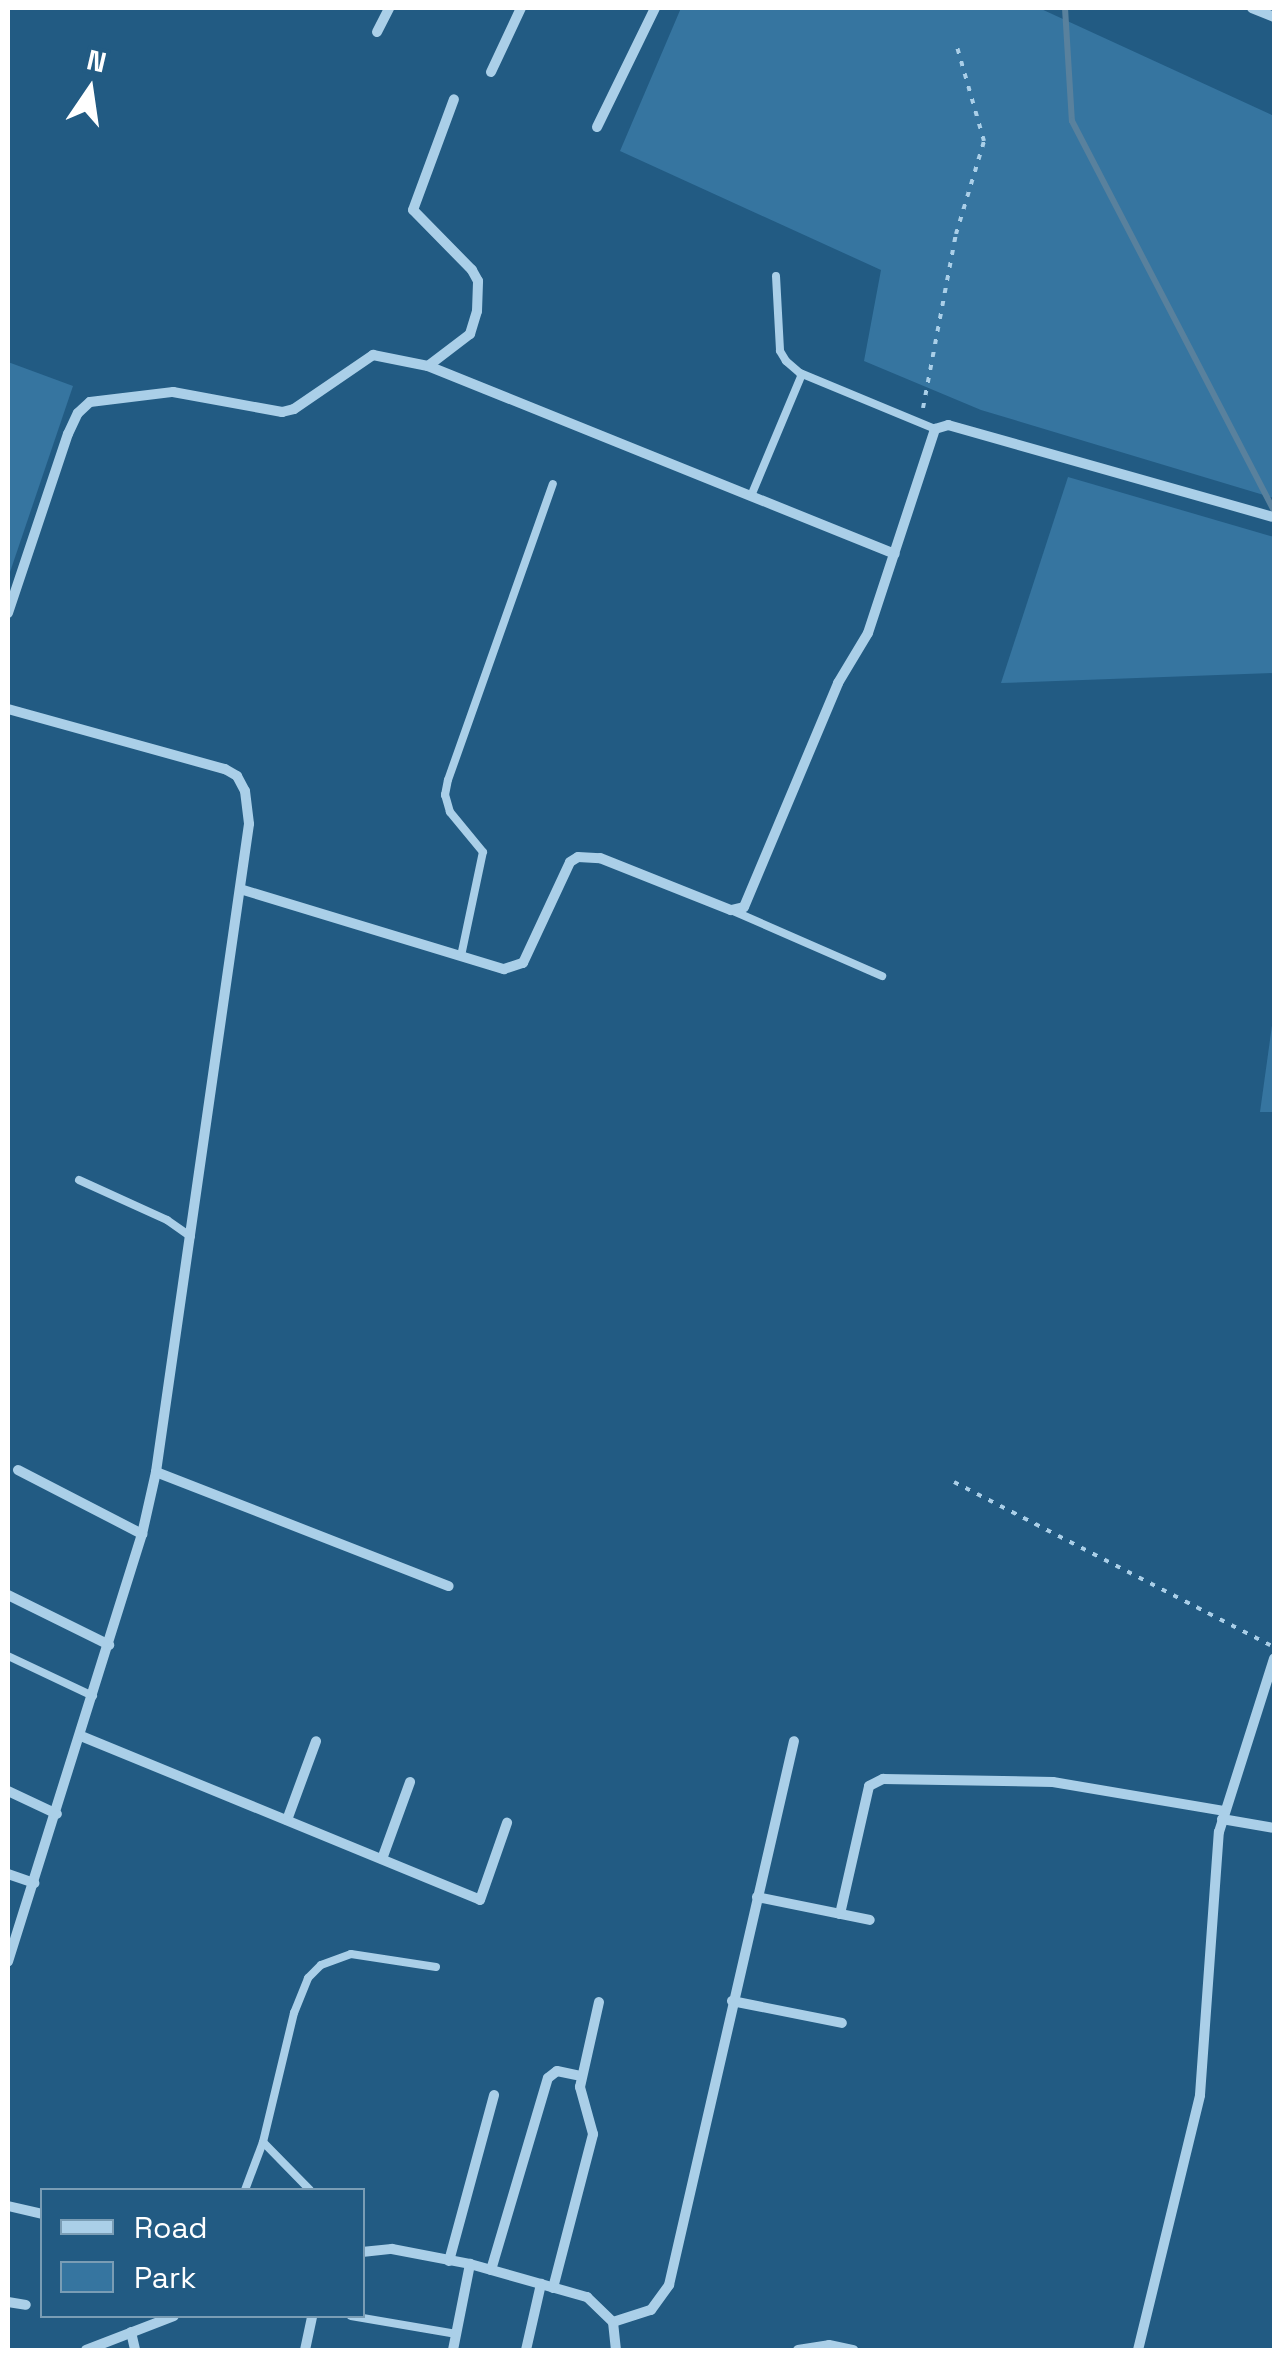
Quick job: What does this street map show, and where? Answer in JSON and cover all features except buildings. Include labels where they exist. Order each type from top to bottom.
[{"type":"street","points":[[377,32],[388,8]]},
{"type":"street","points":[[491,72],[521,8]]},
{"type":"street","points":[[1252,8],[1274,17]]},
{"type":"street","points":[[598,127],[650,9]]},
{"type":"street","points":[[428,366],[470,334],[476,311],[478,280],[472,270],[413,210],[454,99]]},
{"type":"street","points":[[8,613],[68,434],[78,414],[90,402],[173,392],[282,412],[294,409],[363,358],[379,355],[428,366],[895,554]]},
{"type":"street","points":[[240,889],[504,969],[523,963],[570,862],[578,857],[600,858],[731,910],[748,904],[838,682],[868,633],[935,428],[948,425],[1274,517]]},
{"type":"street","points":[[8,709],[226,769],[245,791],[249,824],[156,1472],[142,1534],[81,1736],[8,1962]]},
{"type":"street","points":[[18,1470],[142,1534]]},
{"type":"street","points":[[156,1472],[449,1586]]},
{"type":"street","points":[[8,1595],[108,1645]]},
{"type":"street","points":[[1138,2350],[1190,2151],[1200,2096],[1223,1815],[1274,1658]]},
{"type":"street","points":[[81,1736],[480,1900],[508,1822]]},
{"type":"street","points":[[286,1820],[316,1741]]},
{"type":"street","points":[[613,2322],[651,2310],[669,2286],[794,1741]]},
{"type":"street","points":[[840,1914],[869,1786],[883,1779],[1054,1782],[1274,1828]]},
{"type":"street","points":[[382,1859],[410,1782]]},
{"type":"street","points":[[8,1791],[57,1814]]},
{"type":"street","points":[[8,1874],[34,1883]]},
{"type":"street","points":[[757,1897],[870,1920]]},
{"type":"street","points":[[732,2001],[842,2023]]},
{"type":"street","points":[[526,2350],[592,2134],[581,2076],[600,2002]]},
{"type":"street","points":[[491,2270],[548,2078],[557,2072],[581,2076]]},
{"type":"street","points":[[448,2260],[494,2095]]},
{"type":"street","points":[[8,2206],[40,2214]]},
{"type":"street","points":[[365,2252],[392,2249],[470,2264],[587,2297],[613,2322],[616,2350]]},
{"type":"street","points":[[453,2350],[470,2264]]},
{"type":"street","points":[[8,2302],[26,2305]]},
{"type":"street","points":[[86,2350],[169,2318]]},
{"type":"street","points":[[306,2350],[312,2318]]},
{"type":"street","points":[[131,2332],[135,2350]]},
{"type":"street","points":[[798,2350],[829,2345],[853,2350]]},
{"type":"lane","points":[[776,276],[780,352],[802,374],[935,428]]},
{"type":"lane","points":[[751,496],[802,374]]},
{"type":"lane","points":[[460,956],[483,852],[450,812],[448,780],[552,484]]},
{"type":"lane","points":[[731,910],[882,976]]},
{"type":"lane","points":[[80,1180],[167,1220],[191,1237]]},
{"type":"lane","points":[[8,1656],[93,1696]]},
{"type":"lane","points":[[246,2188],[263,2142],[300,1996],[320,1965],[351,1954],[436,1967]]},
{"type":"lane","points":[[263,2142],[308,2188]]},
{"type":"lane","points":[[363,2318],[456,2334]]},
{"type":"path","points":[[919,422],[936,356],[956,234],[984,140],[957,47]]},
{"type":"path","points":[[954,1482],[1274,1647]]},
{"type":"green space","points":[[681,8],[1039,8],[1274,116],[1274,498],[981,410],[864,361],[881,270],[620,151]]},
{"type":"green space","points":[[8,362],[73,386],[8,578]]},
{"type":"green space","points":[[1068,477],[1274,537],[1274,673],[1001,683]]},
{"type":"green space","points":[[1274,1011],[1274,1112],[1260,1112]]},
{"type":"waterway","points":[[1065,8],[1072,121],[1274,510]]}]
